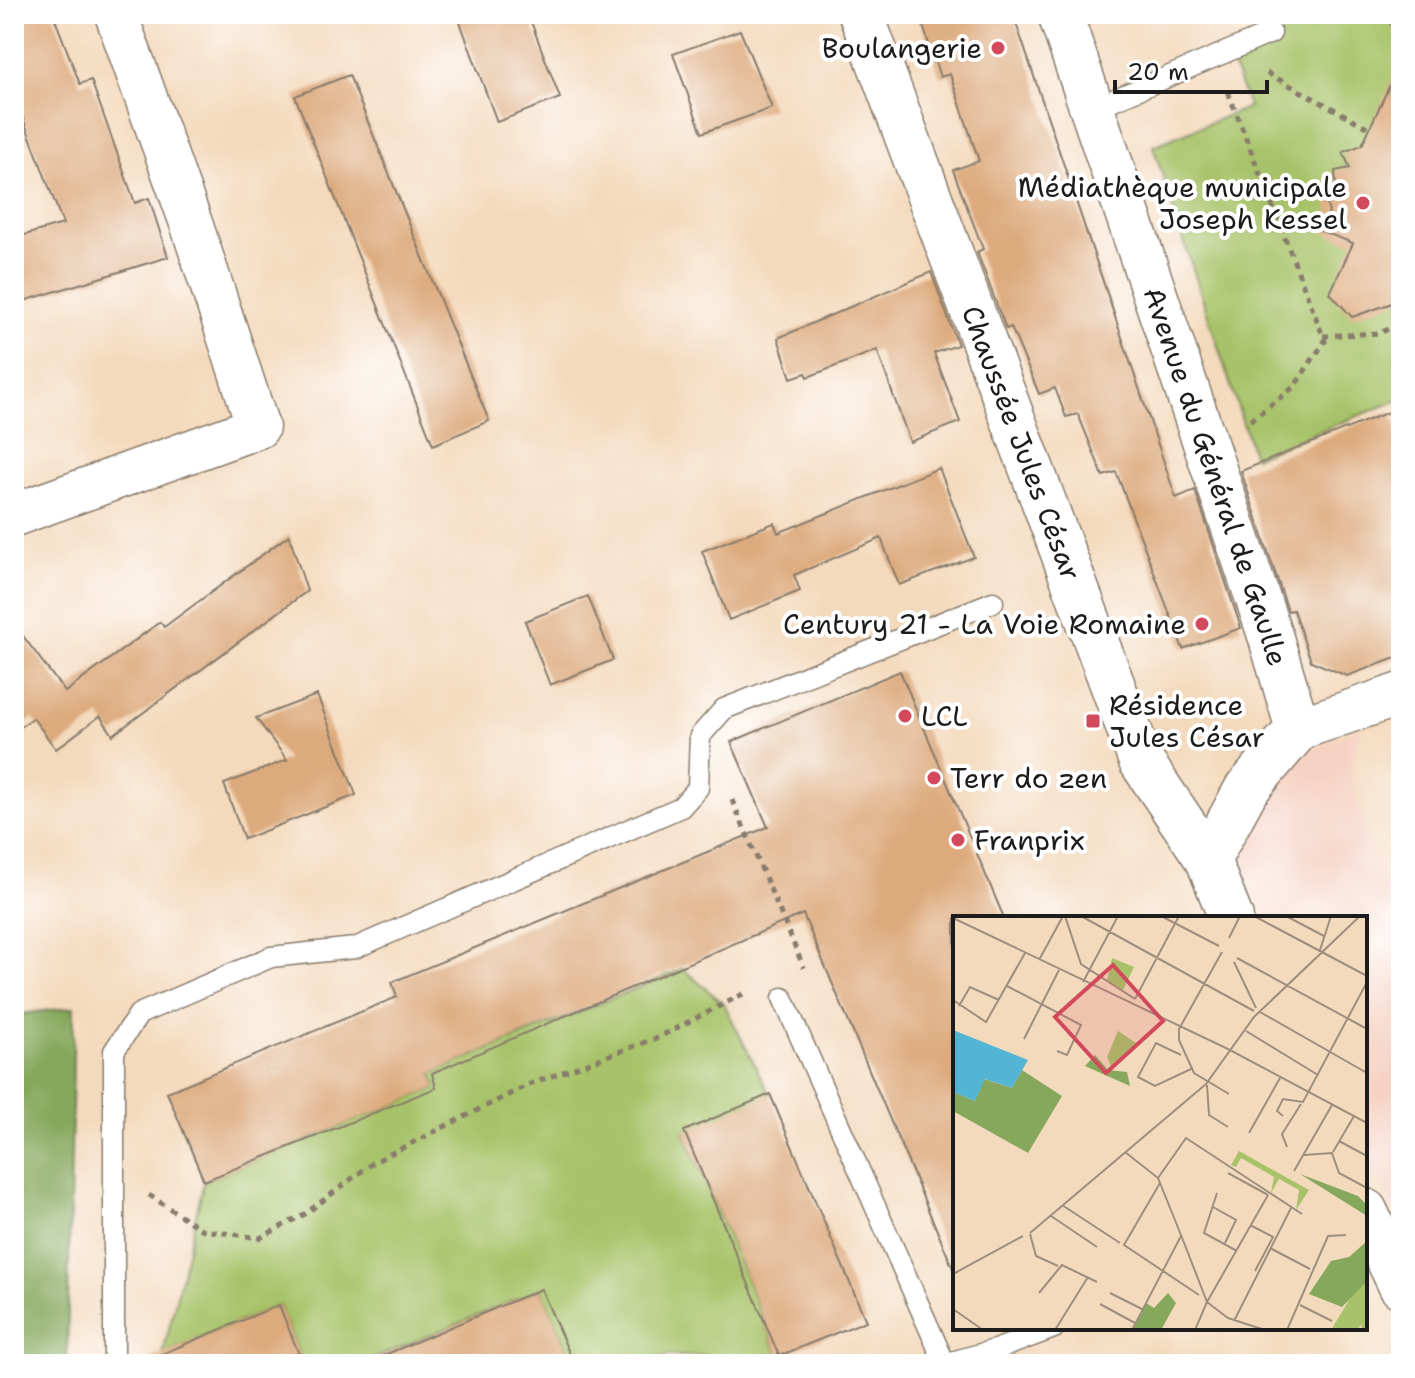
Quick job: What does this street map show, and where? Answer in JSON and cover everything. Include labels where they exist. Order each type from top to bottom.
[{"type":"street","points":[[14,515],[258,427],[192,226],[116,14]]},
{"type":"street","name":"Chaussée Jules César","points":[[861,14],[1141,761],[1208,860]]},
{"type":"street","name":"Avenue du Général de Gaulle","points":[[1060,14],[1298,729]]},
{"type":"street","points":[[1230,916],[1208,860],[1246,790],[1298,729],[1401,694]]},
{"type":"street","points":[[1367,1215],[1401,1286]]},
{"type":"lane","points":[[1092,109],[1271,33]]},
{"type":"lane","points":[[114,1364],[114,1051],[139,1014],[271,957],[355,948],[681,807],[698,788],[700,736],[724,709],[993,602]]},
{"type":"lane","points":[[783,998],[945,1364],[1049,1330]]},
{"type":"path","points":[[1378,14],[1396,26],[1401,44]]},
{"type":"path","points":[[1221,54],[1367,127]]},
{"type":"path","points":[[1208,453],[1294,387],[1325,341],[1221,54]]},
{"type":"path","points":[[1323,336],[1380,333],[1401,323]]},
{"type":"path","points":[[114,1173],[203,1230],[260,1238],[305,1214],[374,1162],[530,1084],[657,1038],[774,978],[805,968],[729,792],[698,788]]},
{"type":"path","points":[[774,978],[783,998]]},
{"type":"shaded area","points":[[1360,728],[1350,772],[1401,931],[1401,1228],[1367,1157],[1367,916],[1253,916],[1247,896],[1245,856],[1267,794],[1286,770],[1315,748]]},
{"type":"green space","points":[[1281,14],[1401,14],[1401,399],[1254,457],[1153,146],[1249,107],[1227,51],[1286,27]]},
{"type":"green space","points":[[683,969],[724,1004],[770,1095],[684,1132],[779,1356],[667,1356],[632,1364],[574,1364],[541,1289],[360,1364],[303,1364],[279,1305],[163,1354],[204,1181],[436,1088],[432,1073]]},
{"type":"green space","points":[[74,1007],[67,1364],[14,1364],[14,1015]]},
{"type":"building","points":[[14,14],[53,14],[80,84],[91,80],[135,203],[149,198],[168,257],[14,304],[14,238],[63,224],[14,94]]},
{"type":"building","points":[[457,14],[528,14],[560,98],[497,122]]},
{"type":"building","points":[[919,14],[1013,14],[1176,498],[1195,490],[1241,628],[1183,649],[1116,472],[1103,476],[1078,414],[1066,417],[1055,388],[1039,394],[1011,327],[1006,329],[977,252],[983,249],[953,170],[979,161],[950,74],[940,77]]},
{"type":"building","points":[[740,30],[772,108],[702,133],[673,54]]},
{"type":"building","name":"Médiathèque municipale Joseph Kessel","points":[[1401,60],[1401,300],[1352,317],[1330,293],[1353,243],[1321,231],[1329,212],[1323,194],[1336,188],[1335,171],[1350,168],[1343,152],[1362,145]]},
{"type":"building","points":[[349,75],[489,421],[433,445],[295,96]]},
{"type":"building","points":[[931,272],[958,345],[934,353],[960,422],[910,442],[877,350],[808,377],[806,373],[791,378],[778,338]]},
{"type":"building","points":[[1391,411],[1401,440],[1401,656],[1347,676],[1311,661],[1293,610],[1288,611],[1241,471]]},
{"type":"building","points":[[939,468],[974,557],[899,585],[881,538],[794,575],[800,591],[729,620],[702,551],[774,523],[778,533]]},
{"type":"building","points":[[289,535],[307,591],[113,735],[100,716],[56,749],[33,718],[14,731],[14,624],[65,692],[160,622],[164,627]]},
{"type":"building","points":[[588,596],[613,660],[550,685],[525,621]]},
{"type":"building","points":[[900,671],[1003,916],[953,916],[953,1268],[803,914],[432,1073],[436,1088],[204,1181],[167,1092],[397,997],[392,982],[768,827],[731,742]]},
{"type":"building","points":[[317,695],[356,795],[244,839],[224,784],[287,760],[256,718]]},
{"type":"building","points":[[770,1094],[866,1321],[779,1356],[684,1131]]},
{"type":"building","points":[[541,1289],[574,1364],[363,1364]]},
{"type":"building","points":[[279,1305],[303,1364],[140,1364],[140,1363]]},
{"type":"place","name":"Boulangerie","points":[[998,48]]},
{"type":"place","name":"Médiathèque municipale Joseph Kessel","points":[[1363,203]]},
{"type":"place","name":"Century 21 - La Voie Romaine","points":[[1202,624]]},
{"type":"place","name":"LCL","points":[[905,716]]},
{"type":"place","name":"Résidence Jules César","points":[[1093,721]]},
{"type":"place","name":"Terr do zen","points":[[934,778]]},
{"type":"place","name":"Franprix","points":[[958,840]]}]
